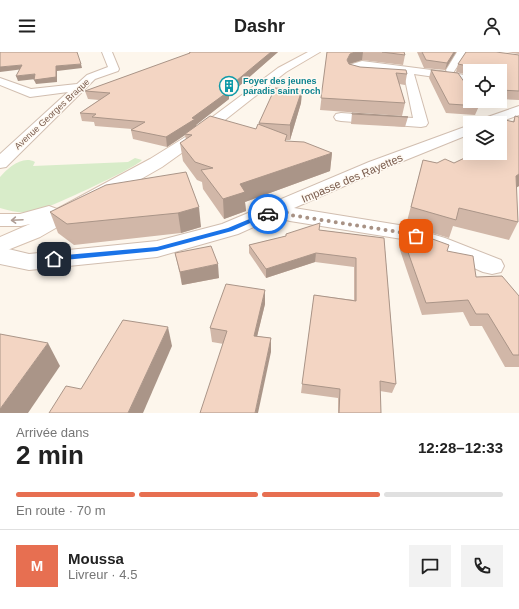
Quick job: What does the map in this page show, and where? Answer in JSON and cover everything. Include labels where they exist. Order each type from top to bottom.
[{"type":"street","name":"Avenue Georges Braque","points":[[0,163],[80,86],[91,77],[114,69],[107,52]]},
{"type":"street","points":[[0,246],[32,232],[156,163],[192,140],[282,70],[316,52]]},
{"type":"street","points":[[451,70],[464,53]]},
{"type":"street","points":[[341,116],[421,123],[408,73],[460,77],[463,81]]},
{"type":"street","points":[[0,81],[30,93],[80,86]]},
{"type":"street","points":[[504,116],[519,110]]},
{"type":"street","name":"Impasse des Rayettes","points":[[0,255],[10,259],[29,262],[157,249],[230,229],[376,166],[463,132]]},
{"type":"street","points":[[0,220],[21,220],[69,205],[156,163]]},
{"type":"street","points":[[281,208],[290,215],[405,233],[437,243],[492,266]]},
{"type":"green space","points":[[135,158],[142,160],[108,179],[41,210],[25,213],[0,208],[0,177],[11,166],[20,161],[30,160],[35,162],[33,166],[128,162]]},
{"type":"building","points":[[0,52],[77,52],[81,64],[56,66],[56,77],[34,80],[35,74],[16,76],[22,65],[0,67]]},
{"type":"building","points":[[190,52],[271,52],[224,91],[229,91],[192,118],[195,119],[166,137],[131,130],[145,122],[92,117],[96,114],[80,113],[110,93],[85,91]]},
{"type":"building","points":[[327,52],[355,52],[350,54],[347,60],[349,64],[360,67],[406,70],[407,74],[396,73],[405,103],[321,98]]},
{"type":"building","points":[[382,52],[404,52],[405,55]]},
{"type":"building","points":[[422,52],[454,52],[447,63],[426,60]]},
{"type":"building","points":[[466,52],[496,52],[519,55],[519,91],[507,90],[507,64],[458,64]]},
{"type":"building","points":[[431,70],[458,73],[463,80],[463,105],[449,104]]},
{"type":"building","points":[[275,88],[302,90],[290,125],[259,123]]},
{"type":"building","points":[[352,113],[408,117],[352,114]]},
{"type":"building","points":[[210,116],[256,129],[258,124],[287,135],[285,141],[304,142],[332,153],[240,184],[245,192],[223,199],[201,170],[213,168],[195,162],[180,143],[192,135],[185,134]]},
{"type":"building","points":[[515,116],[519,117],[519,174],[516,176],[518,222],[459,208],[456,220],[411,207],[423,160],[437,163],[445,159],[454,163],[463,159],[463,160],[507,160],[507,120],[514,122]]},
{"type":"building","points":[[186,172],[199,207],[178,213],[67,224],[50,212],[106,185]]},
{"type":"building","points":[[320,223],[319,230],[384,238],[396,384],[380,381],[381,413],[339,413],[340,389],[302,384],[314,295],[356,301],[356,258],[316,253],[266,269],[249,245],[286,236],[286,234]]},
{"type":"building","points":[[405,229],[449,245],[447,251],[473,256],[476,277],[502,276],[519,296],[519,355],[513,355],[488,314],[476,314],[468,300],[426,303],[403,238]]},
{"type":"building","points":[[211,246],[218,264],[180,272],[175,253]]},
{"type":"building","points":[[226,284],[265,290],[254,336],[271,338],[255,413],[200,413],[227,331],[210,328]]},
{"type":"building","points":[[123,320],[168,327],[128,413],[49,413],[66,386],[81,389]]},
{"type":"building","points":[[0,334],[48,343],[0,409]]},
{"type":"way so far","points":[[268,214],[281,208],[290,215],[416,236]]},
{"type":"place","name":"Foyer des jeunes paradis saint roch","points":[[229,86]]},
{"type":"route","points":[[54,259],[157,249],[230,229],[268,214]]}]
